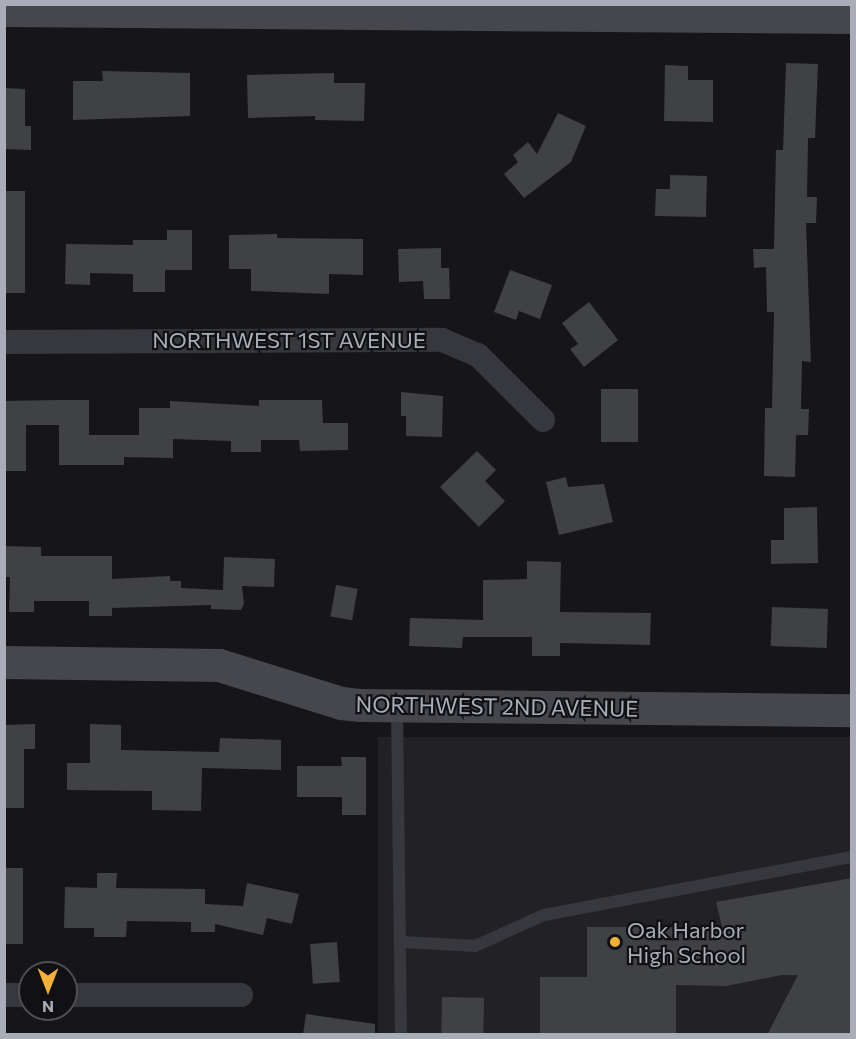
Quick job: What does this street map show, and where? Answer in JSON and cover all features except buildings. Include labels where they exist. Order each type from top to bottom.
[{"type":"street","points":[[4,10],[852,17]]},
{"type":"street","name":"NORTHWEST 1ST AVENUE","points":[[4,342],[442,340],[478,355],[543,420]]},
{"type":"street","name":"NORTHWEST 2ND AVENUE","points":[[4,662],[219,664],[341,703],[397,707],[852,710]]},
{"type":"street","points":[[78,995],[241,995]]},
{"type":"lane","points":[[397,707],[402,1035]]},
{"type":"lane","points":[[402,942],[474,946],[544,915],[852,857]]},
{"type":"shaded area","name":"Oak Harbor High School","points":[[378,737],[851,737],[851,1034],[378,1034]]},
{"type":"place","name":"Oak Harbor High School","points":[[615,942]]}]
